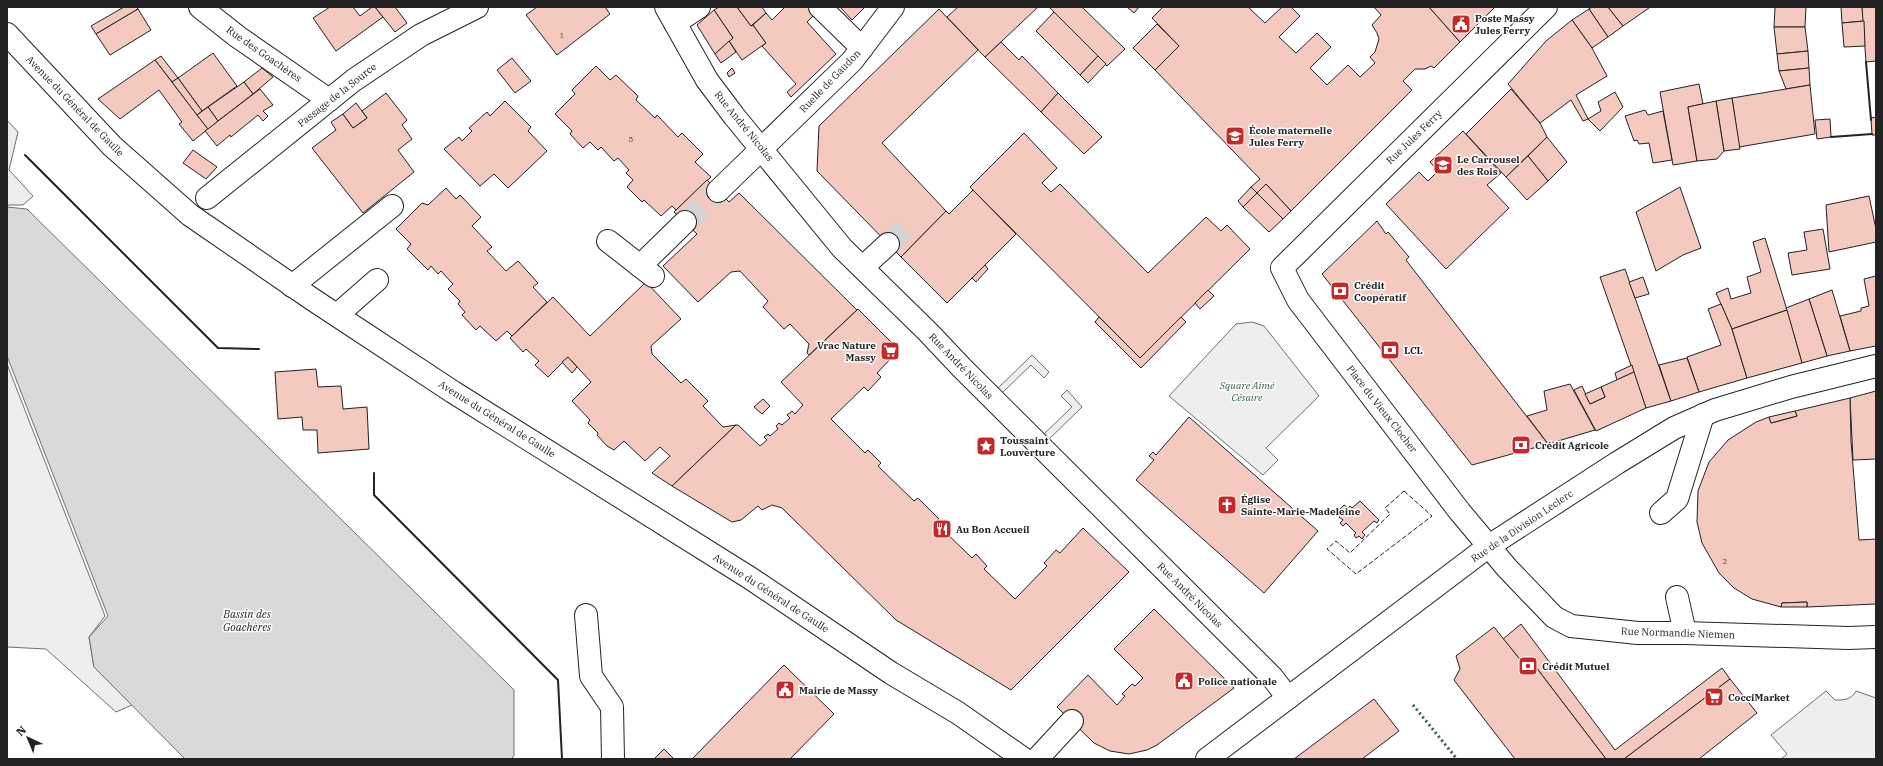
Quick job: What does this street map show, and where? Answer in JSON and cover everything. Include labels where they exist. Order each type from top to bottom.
[{"type":"street","name":"Rue des Goachères","points":[[200,7],[238,37],[329,100]]},
{"type":"street","name":"Passage de la Source","points":[[207,198],[354,80],[404,45],[477,7]]},
{"type":"street","points":[[671,15],[699,7]]},
{"type":"street","points":[[820,7],[862,48]]},
{"type":"street","name":"Ruelle de Gaudon","points":[[718,191],[762,150],[852,61],[893,7]]},
{"type":"street","name":"Rue Jules Ferry","points":[[1282,268],[1546,7]]},
{"type":"street","name":"Rue André Nicolas","points":[[671,15],[707,80],[734,116],[842,248],[863,267],[1272,677],[1288,698]]},
{"type":"street","name":"Avenue du Général de Gaulle","points":[[7,34],[112,146],[184,210],[292,286],[453,392],[750,578],[890,673],[958,713],[1024,759]]},
{"type":"street","points":[[292,286],[392,206]]},
{"type":"street","points":[[608,241],[646,271],[685,222]]},
{"type":"street","points":[[863,267],[888,244]]},
{"type":"street","name":"Place du Vieux Clocher","points":[[1282,268],[1298,300],[1460,512],[1489,546]]},
{"type":"street","points":[[337,315],[378,280]]},
{"type":"street","name":"Rue de la Division Leclerc","points":[[1206,759],[1489,546],[1674,428],[1703,415],[1791,387],[1876,366]]},
{"type":"street","points":[[1661,513],[1677,499],[1703,415]]},
{"type":"street","name":"Rue Normandie Niemen","points":[[1489,546],[1507,568],[1554,617],[1571,626],[1638,634],[1685,633],[1848,638],[1876,637]]},
{"type":"street","points":[[1677,597],[1685,633]]},
{"type":"street","points":[[586,615],[591,676],[612,707],[613,759]]},
{"type":"street","points":[[1037,759],[1072,721]]},
{"type":"green space","points":[[7,120],[18,132],[9,170],[33,196],[23,205],[7,205]]},
{"type":"green space","name":"Square Aimé Césaire","points":[[1252,322],[1264,326],[1319,396],[1266,448],[1278,460],[1263,475],[1169,396],[1236,324]]},
{"type":"green space","points":[[1032,355],[1049,372],[1044,378],[1031,365],[1002,393],[992,394]]},
{"type":"green space","points":[[7,364],[105,616],[89,637],[94,667],[132,705],[116,712],[46,649],[7,647]]},
{"type":"green space","points":[[1067,390],[1082,407],[1043,445],[1043,435],[1072,407],[1061,396]]},
{"type":"green space","points":[[1826,691],[1835,700],[1850,698],[1856,691],[1876,698],[1876,759],[1781,759],[1787,754],[1771,735]]},
{"type":"water","name":"Bassin des Goachères","points":[[7,207],[27,209],[514,690],[514,756],[511,759],[185,759],[94,667],[89,637],[108,616],[7,356]]},
{"type":"building","points":[[124,7],[137,7],[138,9],[96,34],[91,26]]},
{"type":"building","points":[[330,7],[353,7],[360,16],[372,7],[375,7],[383,17],[336,51],[313,18]]},
{"type":"building","points":[[375,7],[395,7],[407,23],[395,32]]},
{"type":"building","points":[[537,7],[605,7],[610,14],[557,55],[526,15]]},
{"type":"building","points":[[719,7],[737,7],[766,43],[742,60],[729,41],[733,38],[714,10]]},
{"type":"building","points":[[737,7],[762,7],[766,13],[751,26]]},
{"type":"building","points":[[785,7],[808,7],[815,14],[807,22],[836,54],[791,97],[787,92],[796,84],[762,46],[766,43],[753,25],[766,13],[772,20]]},
{"type":"building","points":[[840,7],[865,7],[852,20]]},
{"type":"building","points":[[958,7],[1038,7],[985,57],[947,17]]},
{"type":"building","points":[[1049,7],[1082,7],[1125,49],[1107,66]]},
{"type":"building","points":[[1127,7],[1139,7],[1134,13]]},
{"type":"building","points":[[1163,7],[1248,7],[1265,23],[1282,7],[1291,7],[1300,16],[1279,37],[1296,53],[1317,33],[1331,47],[1310,68],[1327,85],[1348,65],[1360,77],[1375,63],[1370,57],[1375,52],[1379,39],[1372,25],[1381,15],[1374,7],[1429,7],[1460,42],[1434,68],[1431,66],[1425,69],[1415,69],[1403,81],[1412,90],[1291,211],[1266,184],[1257,193],[1251,187],[1260,179],[1155,70],[1179,46],[1152,18]]},
{"type":"building","name":"Poste Massy Jules Ferry","points":[[1429,7],[1495,7],[1460,42]]},
{"type":"building","points":[[1592,7],[1608,7],[1623,26],[1608,37],[1589,9]]},
{"type":"building","points":[[1608,7],[1649,7],[1649,8],[1623,26]]},
{"type":"building","points":[[1775,7],[1806,7],[1805,27],[1774,27]]},
{"type":"building","points":[[1841,7],[1862,7],[1864,21],[1842,23]]},
{"type":"building","points":[[1862,7],[1876,7],[1876,61],[1866,62]]},
{"type":"building","points":[[138,9],[151,30],[110,55],[96,34]]},
{"type":"building","points":[[939,9],[978,50],[882,143],[946,211],[901,257],[817,171],[819,126]]},
{"type":"building","points":[[1589,9],[1608,37],[1592,48],[1572,20]]},
{"type":"building","points":[[714,10],[733,38],[715,54],[697,25]]},
{"type":"building","points":[[1054,12],[1098,56],[1080,75],[1036,31]]},
{"type":"building","points":[[1572,20],[1592,48],[1607,76],[1576,95],[1588,119],[1583,121],[1571,100],[1540,123],[1508,84],[1546,41]]},
{"type":"building","points":[[1864,21],[1865,46],[1844,47],[1842,23]]},
{"type":"building","points":[[1157,24],[1179,46],[1155,70],[1133,48]]},
{"type":"building","points":[[1774,27],[1805,27],[1808,51],[1777,54]]},
{"type":"building","points":[[729,41],[736,52],[721,63],[715,54]]},
{"type":"building","points":[[1001,42],[1019,60],[1022,56],[1058,93],[1041,112],[985,57]]},
{"type":"building","points":[[1808,51],[1809,68],[1779,71],[1777,54]]},
{"type":"building","points":[[213,53],[237,86],[202,111],[178,78]]},
{"type":"building","points":[[161,56],[178,78],[172,82],[155,60]]},
{"type":"building","points":[[1098,56],[1106,64],[1088,83],[1080,75]]},
{"type":"building","points":[[512,58],[531,81],[515,93],[497,70]]},
{"type":"building","points":[[155,60],[208,129],[193,141],[179,124],[182,122],[159,90],[120,119],[98,99]]},
{"type":"building","points":[[596,66],[610,80],[616,75],[638,96],[636,100],[655,118],[657,115],[678,137],[682,133],[703,154],[695,162],[711,177],[676,210],[672,206],[661,216],[644,200],[642,202],[627,187],[633,180],[626,173],[629,170],[618,158],[614,161],[601,147],[598,150],[590,142],[583,148],[570,134],[572,131],[555,114],[575,94],[572,90]]},
{"type":"building","points":[[262,68],[273,77],[253,94],[244,82]]},
{"type":"building","points":[[732,68],[735,73],[729,77],[727,73]]},
{"type":"building","points":[[1809,68],[1810,85],[1786,89],[1779,71]]},
{"type":"building","points":[[178,78],[202,111],[197,115],[172,82]]},
{"type":"building","points":[[244,82],[253,94],[218,121],[208,107]]},
{"type":"building","points":[[1699,84],[1703,104],[1688,107],[1697,161],[1673,165],[1660,92]]},
{"type":"building","points":[[1810,85],[1815,134],[1739,147],[1732,98]]},
{"type":"building","points":[[260,89],[273,105],[263,111],[268,116],[263,121],[258,115],[231,137],[230,135],[217,146],[205,131]]},
{"type":"building","points":[[1511,89],[1540,123],[1547,137],[1506,177],[1466,134]]},
{"type":"building","points":[[1615,92],[1623,107],[1600,131],[1588,119],[1601,111],[1598,102]]},
{"type":"building","points":[[386,93],[407,120],[402,125],[412,139],[398,150],[414,172],[363,213],[312,148],[336,130],[331,122],[343,114],[353,128],[367,118],[362,111]]},
{"type":"building","points":[[1058,93],[1102,137],[1084,154],[1041,112]]},
{"type":"building","points":[[1732,98],[1740,149],[1724,151],[1716,101]]},
{"type":"building","points":[[505,101],[531,127],[528,131],[547,151],[508,188],[494,174],[480,186],[444,149],[459,137],[462,141],[472,131],[469,128],[487,112],[490,116]]},
{"type":"building","points":[[1716,101],[1724,151],[1717,159],[1697,161],[1688,107]]},
{"type":"building","points":[[356,103],[367,118],[353,128],[343,114]]},
{"type":"building","points":[[208,107],[218,121],[208,129],[197,115]]},
{"type":"building","points":[[1645,110],[1648,115],[1663,111],[1672,160],[1653,163],[1649,143],[1639,144],[1637,140],[1634,141],[1625,116]]},
{"type":"building","points":[[1876,117],[1876,135],[1872,135],[1871,118]]},
{"type":"building","points":[[1830,119],[1831,137],[1817,139],[1815,120]]},
{"type":"building","points":[[1463,131],[1501,173],[1487,185],[1509,208],[1446,269],[1386,204],[1419,172],[1428,181],[1438,171],[1430,162]]},
{"type":"building","points":[[1024,133],[1057,168],[1042,183],[1051,192],[1060,184],[1148,273],[1206,217],[1221,231],[1227,225],[1250,249],[1140,358],[970,187]]},
{"type":"building","points":[[1547,137],[1567,162],[1548,181],[1528,156]]},
{"type":"building","points":[[193,150],[217,167],[206,179],[183,163]]},
{"type":"building","points":[[1528,156],[1548,181],[1527,200],[1506,177]]},
{"type":"building","points":[[707,180],[729,202],[739,193],[857,310],[809,355],[807,353],[809,344],[790,324],[784,329],[763,307],[768,301],[740,271],[731,272],[698,302],[663,266],[697,234],[674,212]]},
{"type":"building","points":[[1266,184],[1291,211],[1283,219],[1257,193]]},
{"type":"building","points":[[1251,187],[1257,193],[1243,207],[1238,201]]},
{"type":"building","points":[[1680,187],[1701,248],[1683,255],[1656,271],[1636,212]]},
{"type":"building","points":[[446,188],[456,199],[460,195],[481,217],[472,226],[492,247],[487,251],[506,271],[518,261],[538,283],[533,287],[547,302],[512,336],[507,331],[496,341],[480,326],[476,330],[462,315],[465,312],[458,304],[460,301],[448,289],[453,284],[441,271],[438,274],[431,266],[428,270],[407,249],[411,244],[396,229],[422,203],[428,205]]},
{"type":"building","points":[[973,190],[1016,234],[947,303],[901,257],[946,211],[949,214]]},
{"type":"building","points":[[1257,193],[1283,219],[1269,232],[1243,207]]},
{"type":"building","points":[[1869,196],[1876,229],[1876,242],[1829,252],[1826,205]]},
{"type":"building","points":[[1377,221],[1386,234],[1388,232],[1409,257],[1406,260],[1548,444],[1472,465],[1322,274]]},
{"type":"building","points":[[1823,229],[1830,269],[1792,275],[1788,253],[1807,250],[1804,232]]},
{"type":"building","points":[[1765,238],[1787,310],[1732,329],[1716,293],[1728,288],[1731,299],[1751,293],[1747,277],[1761,272],[1753,242]]},
{"type":"building","points":[[985,265],[988,269],[976,282],[972,278]]},
{"type":"building","points":[[1625,269],[1671,401],[1646,408],[1600,277]]},
{"type":"building","points":[[1876,276],[1876,346],[1850,351],[1840,316],[1861,311],[1861,308],[1869,306],[1864,279]]},
{"type":"building","points":[[1643,277],[1649,294],[1635,298],[1629,282]]},
{"type":"building","points":[[646,282],[681,319],[651,346],[652,354],[681,383],[686,379],[708,401],[703,406],[723,427],[736,425],[672,486],[652,473],[670,456],[660,447],[645,461],[624,441],[614,450],[607,446],[597,435],[598,433],[588,423],[590,420],[572,401],[591,382],[568,357],[548,377],[535,365],[539,361],[526,349],[523,352],[510,338],[553,297],[590,336]]},
{"type":"building","points":[[1208,290],[1214,296],[1200,309],[1195,303]]},
{"type":"building","points":[[1832,290],[1850,351],[1827,356],[1809,299]]},
{"type":"building","points":[[1809,299],[1827,356],[1802,363],[1786,308]]},
{"type":"building","points":[[1721,304],[1732,329],[1747,378],[1699,392],[1687,357],[1721,345],[1708,309]]},
{"type":"building","points":[[858,309],[899,350],[877,373],[881,377],[868,391],[864,387],[831,419],[865,453],[868,450],[881,463],[878,466],[914,501],[918,498],[939,519],[935,522],[972,558],[976,554],[987,566],[984,569],[1015,599],[1047,566],[1044,563],[1056,550],[1060,553],[1083,528],[1129,572],[1011,690],[896,620],[782,508],[772,505],[762,510],[758,506],[741,520],[732,522],[672,486],[736,425],[738,425],[760,446],[767,440],[764,437],[768,434],[770,436],[778,429],[776,426],[779,423],[782,425],[790,418],[787,415],[792,411],[795,414],[803,405],[781,382]]},
{"type":"building","points":[[1787,310],[1802,363],[1747,378],[1732,329]]},
{"type":"building","points":[[1099,317],[1140,358],[1181,317],[1186,322],[1141,368],[1095,322]]},
{"type":"building","points":[[568,357],[577,367],[572,373],[562,362]]},
{"type":"building","points":[[1687,358],[1699,392],[1671,401],[1659,365]]},
{"type":"building","points":[[1632,365],[1634,372],[1617,380],[1615,373]]},
{"type":"building","points":[[316,369],[318,387],[341,386],[343,409],[367,407],[369,449],[318,453],[317,430],[303,430],[302,417],[278,419],[275,372]]},
{"type":"building","points":[[1634,372],[1646,408],[1596,431],[1574,390],[1582,386],[1590,404],[1605,397],[1601,387]]},
{"type":"building","points":[[1570,384],[1595,430],[1548,444],[1527,416],[1547,410],[1544,391]]},
{"type":"building","points":[[1601,387],[1605,397],[1590,404],[1585,394]]},
{"type":"building","points":[[1876,391],[1876,459],[1853,460],[1850,398]]},
{"type":"building","points":[[1850,398],[1851,441],[1859,540],[1876,539],[1876,604],[1807,607],[1807,602],[1782,603],[1781,607],[1752,599],[1734,588],[1719,573],[1702,543],[1697,522],[1698,491],[1709,462],[1728,440],[1756,422],[1769,417],[1771,423],[1797,416],[1795,411]]},
{"type":"building","points":[[763,399],[770,406],[762,414],[754,407]]},
{"type":"building","points":[[1795,411],[1797,416],[1771,423],[1769,417]]},
{"type":"building","name":"Église Sainte-Marie-Madeleine","points":[[1189,417],[1318,531],[1264,593],[1136,480],[1154,460],[1149,456],[1153,452],[1156,455]]},
{"type":"building","points":[[1360,501],[1379,520],[1377,523],[1374,521],[1362,532],[1365,535],[1362,539],[1359,536],[1356,538],[1354,535],[1356,533],[1346,523],[1343,526],[1340,523],[1343,520],[1339,517],[1342,514],[1339,510],[1344,505],[1348,508],[1350,506],[1352,508]]},
{"type":"building","points":[[1807,602],[1807,607],[1781,607],[1782,603]]},
{"type":"building","name":"Police nationale","points":[[1154,609],[1234,688],[1157,745],[1147,750],[1129,754],[1110,751],[1094,743],[1057,707],[1088,675],[1117,705],[1125,696],[1122,694],[1132,684],[1135,686],[1143,678],[1114,649]]},
{"type":"building","points":[[1521,624],[1615,750],[1722,668],[1730,679],[1624,759],[1606,759],[1529,658],[1522,662],[1503,639]]},
{"type":"building","points":[[1494,627],[1522,662],[1529,658],[1606,759],[1515,759],[1454,680],[1460,669],[1456,656]]},
{"type":"building","name":"Mairie de Massy","points":[[784,665],[834,714],[790,759],[692,759]]},
{"type":"building","points":[[1730,679],[1757,713],[1699,759],[1624,759]]},
{"type":"building","points":[[1374,699],[1399,731],[1362,759],[1294,759]]},
{"type":"building","points":[[664,749],[674,759],[654,759]]},
{"type":"tunnel","points":[[685,222],[718,191]]},
{"type":"tunnel","points":[[888,244],[910,224]]},
{"type":"hedge","points":[[1413,705],[1457,759]]},
{"type":"fence","points":[[1404,491],[1432,516],[1356,574],[1327,549],[1336,541],[1350,553],[1390,514],[1385,508],[1404,491]]},
{"type":"wall","points":[[1866,62],[1871,120]]},
{"type":"wall","points":[[1831,137],[1872,134]]},
{"type":"wall","points":[[25,155],[218,348],[259,349]]},
{"type":"wall","points":[[374,473],[374,495],[558,680],[562,759]]},
{"type":"place","name":"Poste Massy Jules Ferry","points":[[1461,24]]},
{"type":"place","name":"École maternelle Jules Ferry","points":[[1235,136]]},
{"type":"place","name":"Le Carrousel des Rois","points":[[1443,165]]},
{"type":"place","name":"Crédit Coopératif","points":[[1340,291]]},
{"type":"place","name":"LCL","points":[[1390,350]]},
{"type":"place","name":"Vrac Nature Massy","points":[[890,351]]},
{"type":"place","name":"Crédit Agricole","points":[[1521,445]]},
{"type":"place","name":"Toussaint Louverture","points":[[986,446]]},
{"type":"place","name":"Église Sainte-Marie-Madeleine","points":[[1227,505]]},
{"type":"place","name":"Au Bon Accueil","points":[[942,529]]},
{"type":"place","name":"Crédit Mutuel","points":[[1528,666]]},
{"type":"place","name":"Police nationale","points":[[1184,681]]},
{"type":"place","name":"Mairie de Massy","points":[[785,690]]},
{"type":"place","name":"CocciMarket","points":[[1714,697]]}]
